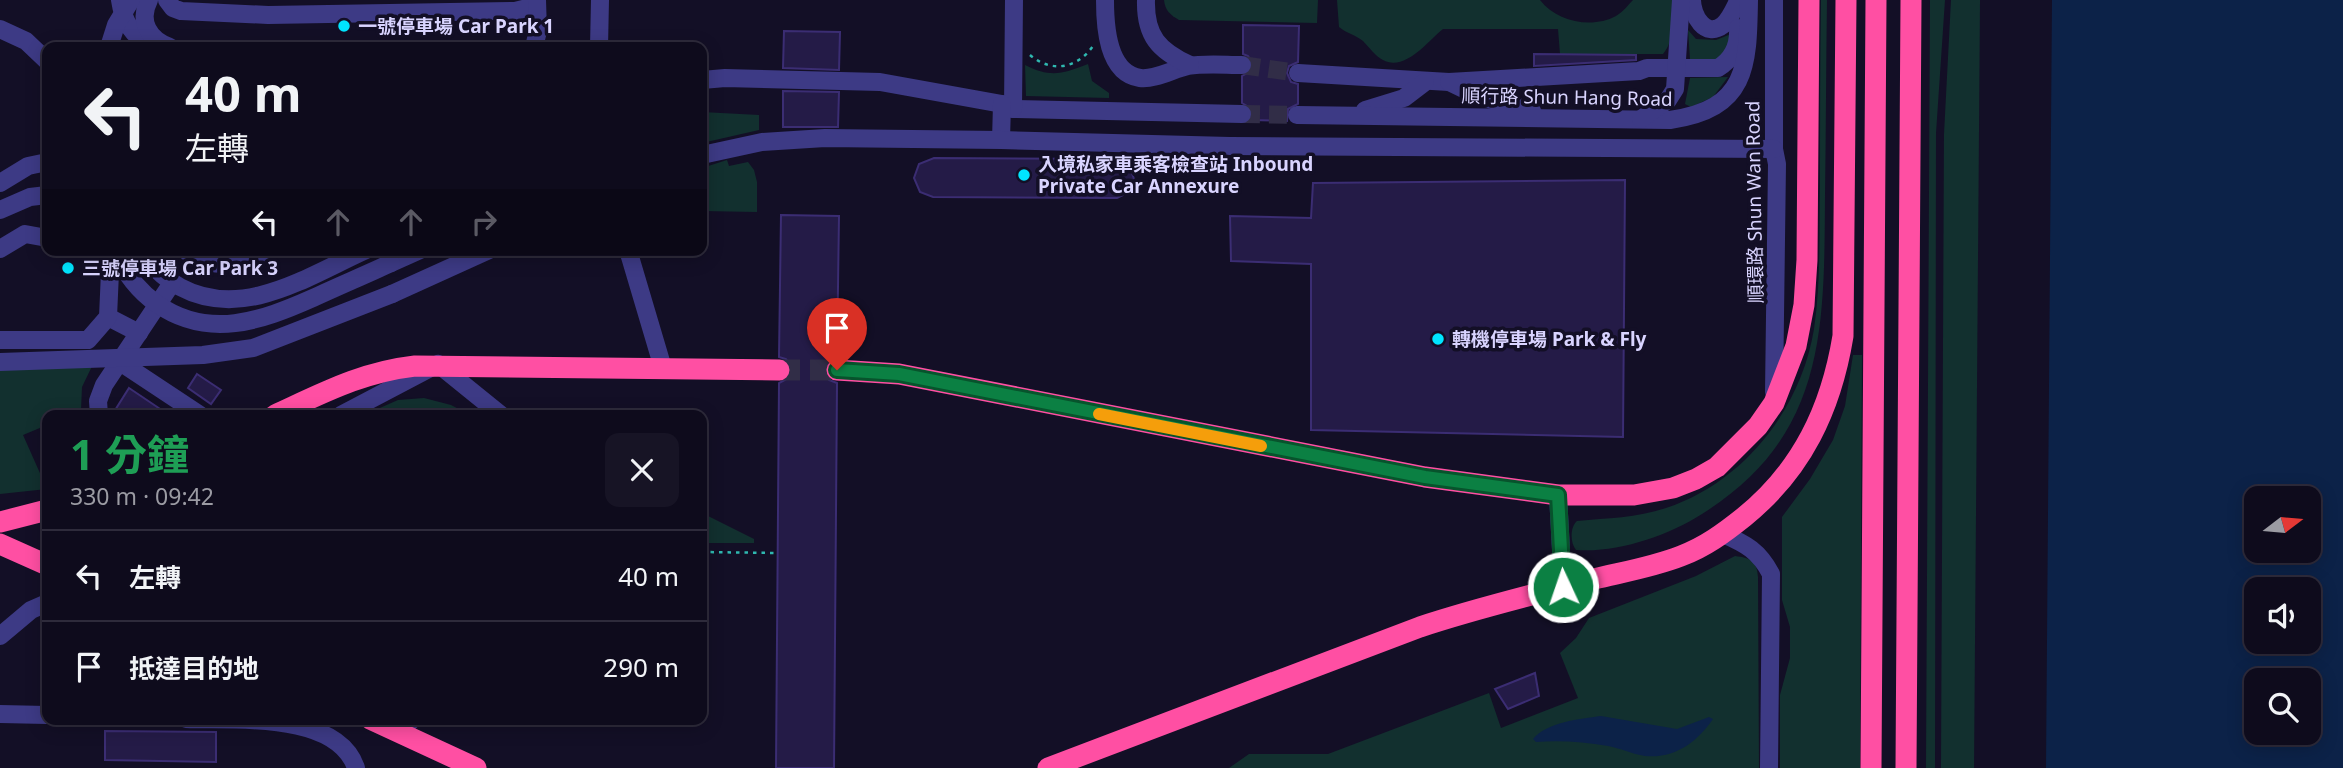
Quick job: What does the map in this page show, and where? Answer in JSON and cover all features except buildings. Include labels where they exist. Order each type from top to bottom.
[{"type":"highway","points":[[837,370],[899,374],[1425,477],[1558,495],[1634,495],[1673,488],[1717,467],[1739,447],[1774,403],[1796,346],[1807,281],[1809,0]]},
{"type":"highway","points":[[1048,768],[1420,626],[1463,612],[1681,556],[1723,534],[1758,506],[1798,460],[1816,431],[1837,371],[1843,323],[1846,0]]},
{"type":"highway","points":[[1871,768],[1876,0]]},
{"type":"highway","points":[[1906,768],[1910,0]]},
{"type":"highway","points":[[285,410],[355,378],[377,371],[438,364],[779,370]]},
{"type":"highway","points":[[0,522],[42,511]]},
{"type":"highway","points":[[0,544],[42,563]]},
{"type":"highway","points":[[406,726],[476,768]]},
{"type":"lane","points":[[120,0],[130,29],[146,42]]},
{"type":"lane","points":[[111,42],[116,25],[131,0]]},
{"type":"lane","points":[[149,0],[145,8],[147,30],[152,39],[159,42]]},
{"type":"lane","points":[[167,0],[173,8],[181,11],[451,6],[522,11],[535,0]]},
{"type":"lane","points":[[535,0],[538,31],[535,42]]},
{"type":"lane","points":[[599,42],[600,0]]},
{"type":"lane","points":[[1014,0],[1014,107],[1025,140]]},
{"type":"lane","points":[[1105,0],[1105,25],[1110,48],[1119,64],[1130,74],[1142,79],[1190,65],[1242,65]]},
{"type":"lane","points":[[1146,0],[1149,28],[1155,41],[1167,55],[1190,65]]},
{"type":"lane","points":[[1641,119],[1668,100],[1675,89],[1681,0]]},
{"type":"lane","points":[[1692,0],[1695,18],[1706,27],[1714,29],[1724,24],[1742,0]]},
{"type":"lane","points":[[1298,73],[1449,82],[1718,68],[1726,63],[1736,48],[1742,0]]},
{"type":"lane","name":"順行路 Shun Hang Road","points":[[1297,115],[1670,120],[1692,117],[1714,108],[1725,99],[1740,78],[1746,61],[1742,0]]},
{"type":"lane","name":"順環路 Shun Wan Road","points":[[1774,0],[1774,149],[1777,164],[1774,403]]},
{"type":"lane","points":[[0,29],[26,41],[42,56]]},
{"type":"lane","points":[[707,80],[880,82],[1014,107],[1242,114]]},
{"type":"lane","points":[[1338,116],[1380,107],[1404,98],[1425,82]]},
{"type":"lane","points":[[1449,82],[1478,96],[1554,117]]},
{"type":"lane","points":[[1001,140],[1014,107]]},
{"type":"lane","points":[[707,154],[762,142],[807,139],[1025,140],[1244,146],[1774,149]]},
{"type":"lane","points":[[0,183],[28,166],[42,163]]},
{"type":"lane","points":[[0,210],[38,196]]},
{"type":"lane","points":[[0,249],[25,234],[42,237]]},
{"type":"lane","points":[[0,340],[88,340],[108,317],[110,272],[103,256]]},
{"type":"lane","points":[[117,256],[130,278],[149,298],[176,315],[214,325],[240,324],[265,318],[407,256]]},
{"type":"lane","points":[[147,256],[172,283],[196,296],[238,302],[264,296],[353,256]]},
{"type":"lane","points":[[192,256],[218,265],[244,262],[256,256]]},
{"type":"lane","points":[[0,362],[203,355],[253,348],[392,294],[476,256]]},
{"type":"lane","points":[[630,256],[663,368]]},
{"type":"lane","points":[[99,410],[100,393],[172,283]]},
{"type":"lane","points":[[108,317],[139,333]]},
{"type":"lane","points":[[120,362],[192,410]]},
{"type":"lane","points":[[351,410],[438,364],[494,410]]},
{"type":"lane","points":[[1558,495],[1563,587]]},
{"type":"lane","points":[[1723,534],[1748,545],[1762,557],[1771,574],[1769,768]]},
{"type":"lane","points":[[0,636],[31,610],[42,605]]},
{"type":"lane","points":[[0,713],[42,715]]},
{"type":"lane","points":[[291,725],[315,730],[347,749],[356,768]]},
{"type":"path","points":[[1014,36],[1036,61],[1053,68],[1079,61],[1089,53],[1105,25]]},
{"type":"path","points":[[707,552],[777,553]]},
{"type":"green space","points":[[1164,0],[1318,0],[1317,23],[1179,20],[1168,12]]},
{"type":"green space","points":[[1337,0],[1540,0],[1547,8],[1565,18],[1596,22],[1616,16],[1633,0],[1676,0],[1672,36],[1663,54],[1560,54],[1558,29],[1443,29],[1416,54],[1400,62],[1391,63],[1380,58],[1363,41],[1339,27]]},
{"type":"green space","points":[[1821,0],[1827,0],[1823,290],[1819,334],[1810,375],[1796,414],[1774,450],[1743,483],[1702,514],[1658,536],[1625,546],[1576,550],[1572,535],[1577,521],[1644,514],[1666,508],[1694,496],[1720,480],[1744,461],[1764,439],[1782,414],[1796,387],[1807,359],[1818,293]]},
{"type":"green space","points":[[1930,0],[1945,0],[1936,133],[1935,768],[1926,768]]},
{"type":"green space","points":[[1951,0],[1980,0],[1974,768],[1941,768],[1944,134]]},
{"type":"green space","points":[[1688,30],[1696,39],[1716,40],[1731,34],[1727,51],[1718,59],[1690,59]]},
{"type":"green space","points":[[1088,64],[1092,81],[1109,93],[1109,98],[1026,96],[1025,65],[1042,72],[1056,73]]},
{"type":"green space","points":[[1728,77],[1713,97],[1691,107],[1685,104],[1690,78]]},
{"type":"green space","points":[[707,112],[759,115],[759,130],[707,142]]},
{"type":"green space","points":[[727,160],[729,166],[748,162],[754,170],[757,182],[757,212],[707,211],[707,166]]},
{"type":"green space","points":[[1853,355],[1862,355],[1860,768],[1780,768],[1780,695],[1790,658],[1790,627],[1782,600],[1782,517],[1810,479],[1833,440],[1845,406]]},
{"type":"green space","points":[[94,362],[82,387],[81,410],[42,410],[42,427],[23,435],[42,478],[42,490],[0,494],[0,363]]},
{"type":"green space","points":[[424,398],[460,410],[375,410],[398,400]]},
{"type":"green space","points":[[707,516],[754,539],[754,543],[707,543]]},
{"type":"green space","points":[[1735,556],[1752,561],[1758,577],[1759,768],[1229,768],[1249,754],[1328,754],[1489,693],[1501,728],[1578,698],[1560,653],[1576,638],[1589,618],[1696,576]]},
{"type":"water","points":[[2052,0],[2343,0],[2343,768],[2046,768]]},
{"type":"water","points":[[1601,716],[1677,729],[1709,717],[1713,719],[1692,742],[1666,755],[1645,756],[1613,747],[1563,741],[1536,742],[1533,739],[1555,725]]},
{"type":"tunnel","points":[[1242,65],[1298,73]]},
{"type":"tunnel","points":[[1242,114],[1297,115]]},
{"type":"tunnel","points":[[779,370],[837,370]]},
{"type":"slow traffic","points":[[1099,414],[1261,446]]},
{"type":"place","name":"一號停車場 Car Park 1","points":[[344,26]]},
{"type":"place","name":"入境私家車乘客檢查站 Inbound Private Car Annexure","points":[[1024,175]]},
{"type":"place","name":"三號停車場 Car Park 3","points":[[68,268]]},
{"type":"place","name":"轉機停車場 Park & Fly","points":[[1438,339]]},
{"type":"route","points":[[837,370],[899,374],[1425,477],[1558,495],[1563,587]]}]
